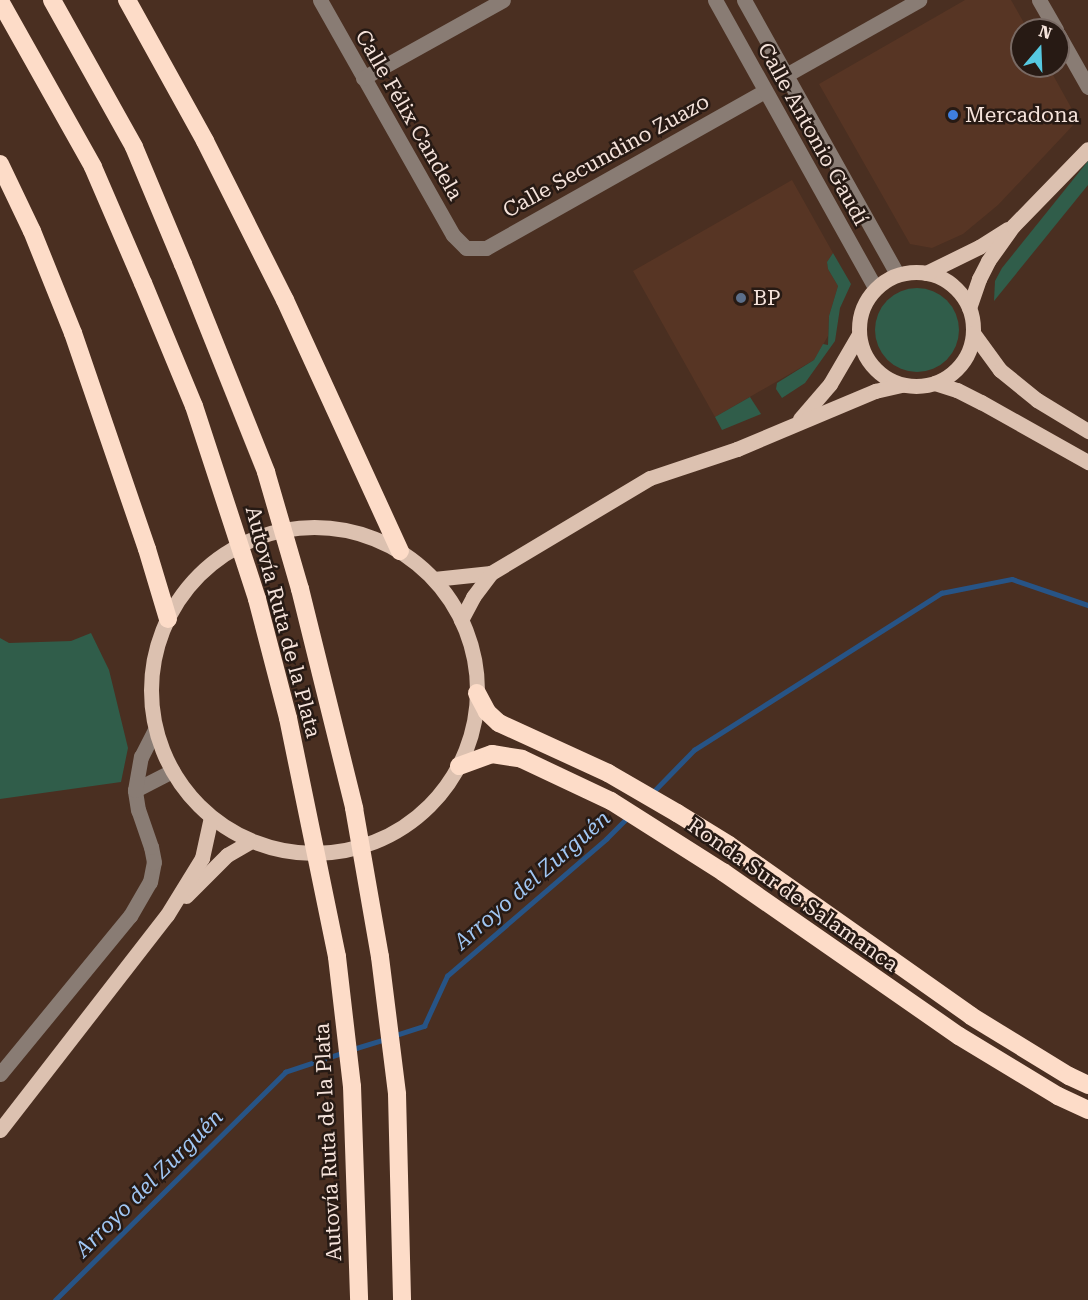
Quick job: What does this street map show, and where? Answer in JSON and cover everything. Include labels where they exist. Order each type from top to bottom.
[{"type":"highway","name":"Autovía Ruta de la Plata","points":[[52,0],[134,147],[234,387],[266,472],[300,589],[354,808],[381,957],[397,1094],[402,1300]]},
{"type":"highway","points":[[127,0],[205,141],[285,300],[400,551]]},
{"type":"highway","name":"Autovía Ruta de la Plata","points":[[0,1],[93,167],[194,406],[257,599],[288,718],[337,957],[352,1086],[358,1300]]},
{"type":"highway","points":[[0,164],[32,231],[73,333],[147,549],[168,619]]},
{"type":"highway","name":"Ronda Sur de Salamanca","points":[[477,693],[487,712],[499,723],[627,784],[677,813],[729,845],[928,987],[1012,1041],[1088,1085]]},
{"type":"highway","name":"Ronda Sur de Salamanca","points":[[459,766],[492,754],[522,759],[611,801],[659,829],[916,1008],[1001,1063],[1088,1110]]},
{"type":"main road","points":[[969,308],[983,270],[1013,226],[1088,149]]},
{"type":"main road","points":[[926,273],[979,247],[1013,226]]},
{"type":"main road","points":[[926,273],[944,279],[959,292],[969,308],[973,333],[970,350],[962,364],[950,375],[935,383],[918,387],[901,385],[885,378],[872,367],[863,353],[858,336],[859,319],[865,302],[875,288],[897,274],[926,273]]},
{"type":"main road","points":[[973,333],[1000,370],[1037,400],[1088,431]]},
{"type":"main road","points":[[799,421],[830,384],[858,336]]},
{"type":"main road","points":[[935,383],[957,390],[981,402],[1088,462]]},
{"type":"main road","points":[[461,620],[473,597],[491,573],[650,478],[737,449],[875,390],[901,385]]},
{"type":"main road","points":[[302,528],[325,528],[377,539],[400,551],[435,579],[461,620],[473,651],[477,693],[473,726],[459,766],[436,799],[399,830],[377,841],[330,853],[296,852],[251,841],[211,817],[188,794],[162,752],[155,729],[152,672],[159,640],[168,619],[202,572],[217,559],[263,535],[302,528]]},
{"type":"main road","points":[[435,579],[491,573]]},
{"type":"main road","points":[[0,1130],[167,915],[202,858],[211,817]]},
{"type":"main road","points":[[167,915],[227,855],[251,841]]},
{"type":"street","name":"Calle Félix Candela","points":[[320,0],[453,235],[466,248]]},
{"type":"street","points":[[363,78],[503,0]]},
{"type":"street","name":"Calle Antonio Gaudí","points":[[715,0],[875,288]]},
{"type":"street","name":"Calle Antonio Gaudí","points":[[744,0],[897,274]]},
{"type":"street","points":[[786,75],[919,0]]},
{"type":"street","points":[[1039,0],[1049,18]]},
{"type":"street","points":[[1070,55],[1088,87]]},
{"type":"street","name":"Calle Secundino Zuazo","points":[[466,248],[486,248],[765,91]]},
{"type":"street","points":[[0,1074],[130,916],[150,882],[154,862],[152,847],[138,810],[135,790],[141,757],[155,729]]},
{"type":"street","points":[[135,790],[172,771]]},
{"type":"shaded area","points":[[965,0],[1011,0],[1021,18],[1010,18],[1010,78],[1055,78],[1078,120],[998,205],[963,234],[932,248],[910,244],[819,84]]},
{"type":"shaded area","name":"BP","points":[[792,180],[833,253],[827,262],[828,269],[838,286],[829,316],[828,336],[814,360],[715,417],[633,271]]},
{"type":"green space","points":[[1088,161],[1088,185],[994,301],[995,281],[1002,268]]},
{"type":"green space","points":[[833,253],[851,284],[840,308],[835,341],[805,383],[782,398],[776,389],[777,383],[814,360],[823,344],[828,345],[829,316],[838,286],[828,269],[827,262]]},
{"type":"green space","points":[[909,288],[925,288],[941,295],[952,306],[959,322],[956,346],[947,360],[925,372],[909,372],[893,365],[882,354],[875,338],[875,322],[882,306],[893,295]]},
{"type":"green space","points":[[750,397],[761,414],[722,430],[715,417]]},
{"type":"green space","points":[[91,633],[109,670],[128,748],[121,782],[0,799],[0,638],[9,643],[71,641]]},
{"type":"waterway","name":"Arroyo del Zurguén","points":[[652,793],[694,750],[941,593],[1012,579],[1088,605]]},
{"type":"waterway","name":"Arroyo del Zurguén","points":[[393,1036],[424,1026],[447,976],[606,839],[629,816]]},
{"type":"waterway","name":"Arroyo del Zurguén","points":[[353,1049],[385,1039]]},
{"type":"waterway","name":"Arroyo del Zurguén","points":[[55,1300],[285,1072],[345,1052]]},
{"type":"place","name":"Mercadona","points":[[953,115]]},
{"type":"place","name":"BP","points":[[741,298]]}]
